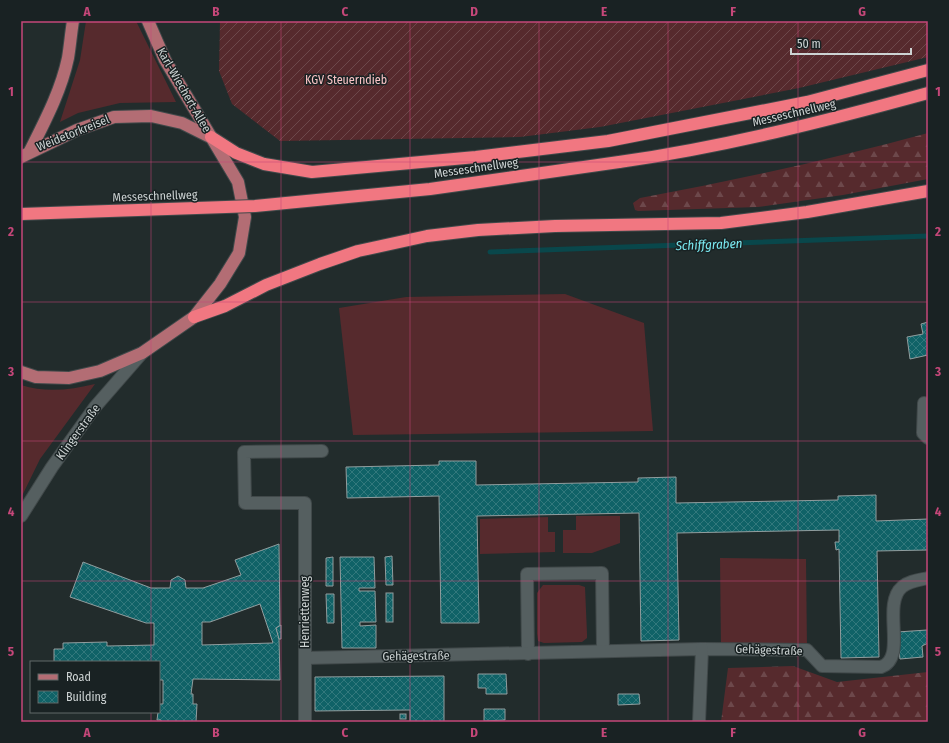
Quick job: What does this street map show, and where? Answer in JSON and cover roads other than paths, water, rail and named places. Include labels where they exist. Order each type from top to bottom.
[{"type":"highway","points":[[211,137],[236,153],[264,164],[312,172],[476,157],[608,141],[807,102],[928,70]]},
{"type":"highway","name":"Messeschnellweg","points":[[21,214],[255,206],[430,189],[674,154],[757,137],[928,93]]},
{"type":"highway","points":[[194,318],[224,306],[266,285],[320,264],[358,251],[427,236],[478,230],[554,226],[721,223],[807,212],[928,191]]},
{"type":"main road","points":[[25,154],[52,106],[61,82],[67,58],[73,21]]},
{"type":"main road","name":"Karl-Wiechert-Allee","points":[[148,21],[165,60],[211,137]]},
{"type":"main road","name":"Weidetorkreisel","points":[[25,154],[77,130],[114,116],[151,116],[182,123],[211,137]]},
{"type":"main road","points":[[21,372],[36,377],[69,378],[100,371],[142,353],[194,318],[220,284],[239,252],[245,217],[238,182],[211,137]]},
{"type":"street","name":"Klingerstraße","points":[[21,516],[52,467],[95,407],[142,353]]},
{"type":"street","points":[[924,403],[923,433],[928,438]]},
{"type":"street","name":"Henriettenweg","points":[[305,722],[305,503],[245,503],[244,452],[322,451]]},
{"type":"street","points":[[528,654],[527,574],[602,573],[603,652]]},
{"type":"street","name":"Gehägestraße","points":[[305,658],[702,649],[807,650],[822,666],[881,667],[888,665],[892,659],[894,605],[896,595],[901,588],[910,582],[928,578]]},
{"type":"street","points":[[699,722],[702,649]]},
{"type":"waterway","name":"Schiffgraben","points":[[490,252],[928,236]]},
{"type":"park label","name":"KGV Steuerndieb","points":[[346,80]]}]
